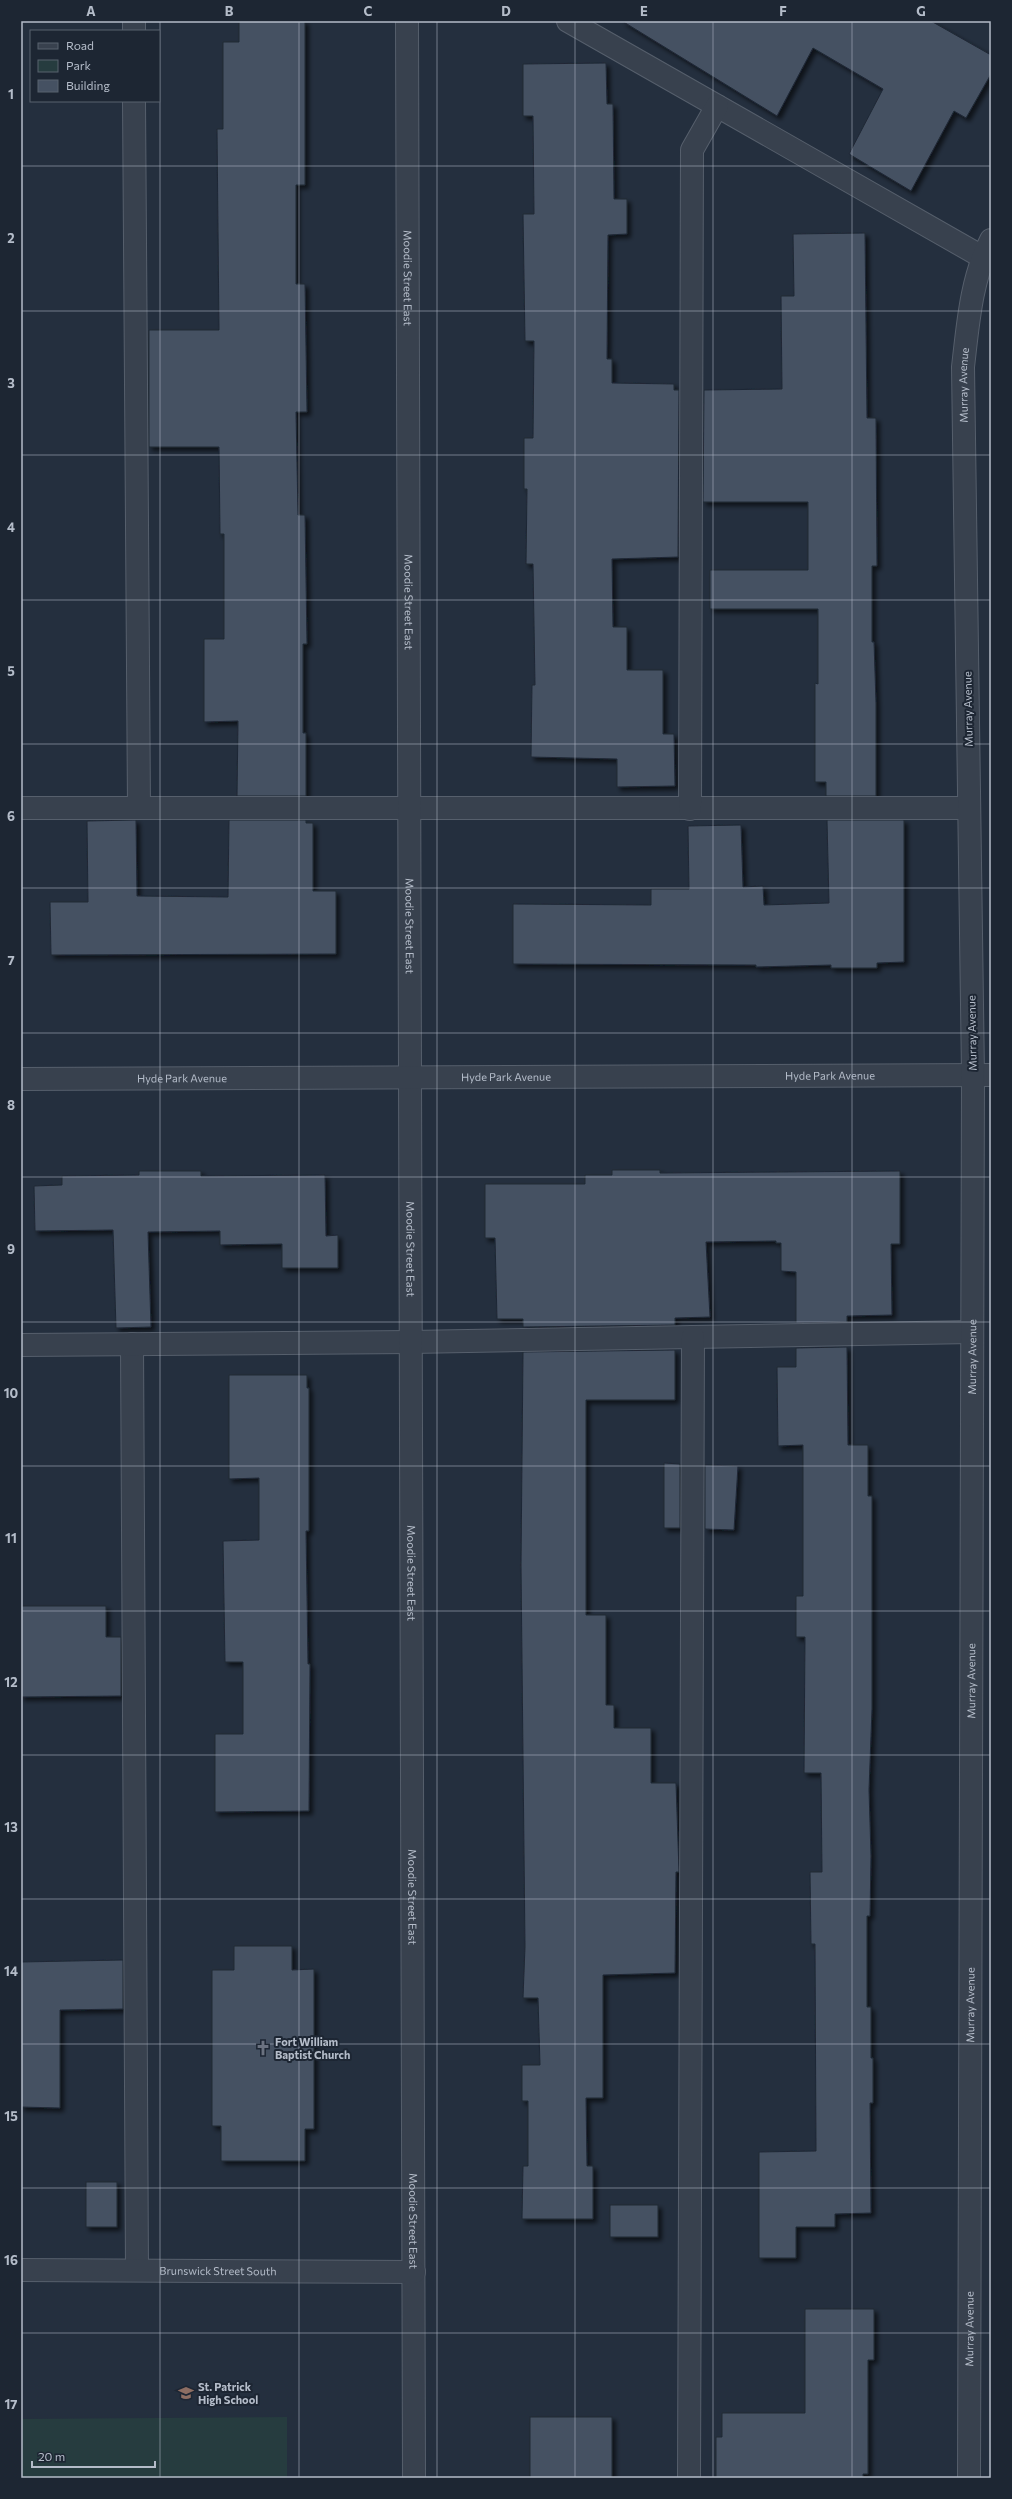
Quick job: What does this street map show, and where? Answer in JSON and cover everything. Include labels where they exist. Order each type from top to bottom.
[{"type":"street","name":"Moodie Street East","points":[[406,21],[410,808],[414,2478]]},
{"type":"street","points":[[568,21],[717,106],[988,253]]},
{"type":"street","points":[[134,102],[139,808]]},
{"type":"street","points":[[690,809],[692,150],[717,106]]},
{"type":"street","name":"Murray Avenue","points":[[969,2478],[972,1332],[982,1075],[969,808],[963,366],[969,310],[988,253]]},
{"type":"street","points":[[21,808],[969,808]]},
{"type":"street","name":"Hyde Park Avenue","points":[[21,1079],[410,1076],[982,1075]]},
{"type":"street","points":[[21,1345],[411,1342],[972,1332]]},
{"type":"street","points":[[689,2478],[693,1337]]},
{"type":"street","points":[[132,1344],[137,2270]]},
{"type":"street","name":"Brunswick Street South","points":[[21,2270],[414,2272]]},
{"type":"green space","points":[[287,2417],[287,2478],[21,2478],[21,2419]]},
{"type":"building","points":[[239,21],[305,21],[305,185],[296,185],[296,284],[305,284],[307,412],[296,412],[298,515],[305,515],[307,644],[303,644],[303,733],[306,733],[306,796],[237,796],[238,721],[204,722],[204,639],[224,639],[224,534],[220,534],[219,447],[149,447],[149,330],[219,330],[217,129],[223,129],[223,42],[239,42]]},
{"type":"building","points":[[622,21],[931,21],[991,55],[991,74],[966,118],[954,111],[911,191],[849,154],[883,89],[813,48],[777,116]]},
{"type":"building","points":[[606,63],[607,104],[613,104],[614,199],[627,199],[627,234],[608,235],[607,359],[612,359],[612,383],[674,384],[674,390],[679,390],[678,557],[612,559],[613,627],[627,627],[627,670],[663,670],[663,734],[674,734],[675,786],[617,787],[617,759],[531,757],[532,685],[535,685],[533,564],[526,564],[527,489],[524,489],[524,438],[533,438],[534,341],[525,341],[523,214],[534,214],[533,116],[523,116],[523,64]]},
{"type":"building","points":[[865,233],[867,418],[876,418],[877,566],[872,566],[872,642],[874,642],[876,703],[876,796],[826,796],[826,782],[815,782],[815,683],[818,684],[818,609],[710,609],[710,570],[808,570],[808,502],[703,502],[704,390],[782,389],[781,296],[794,296],[793,234]]},
{"type":"building","points":[[136,820],[137,896],[228,897],[229,820],[306,820],[306,823],[313,823],[313,891],[336,891],[336,954],[51,955],[50,902],[88,902],[87,821]]},
{"type":"building","points":[[827,820],[904,820],[904,962],[877,963],[877,968],[831,968],[831,965],[756,967],[756,965],[513,964],[513,904],[651,905],[651,889],[689,889],[688,826],[741,825],[743,887],[763,886],[764,905],[829,903]]},
{"type":"building","points":[[612,1170],[660,1170],[660,1173],[900,1171],[900,1244],[891,1244],[892,1315],[847,1316],[847,1322],[796,1323],[796,1272],[781,1271],[781,1243],[776,1243],[776,1241],[706,1242],[710,1317],[675,1318],[675,1325],[523,1327],[523,1319],[497,1319],[495,1238],[485,1238],[485,1184],[585,1184],[585,1175],[612,1175]]},
{"type":"building","points":[[139,1171],[201,1171],[201,1176],[325,1175],[326,1236],[338,1235],[338,1268],[282,1268],[282,1244],[220,1245],[220,1231],[148,1232],[151,1327],[116,1328],[113,1230],[35,1231],[34,1186],[62,1185],[62,1176],[139,1175]]},
{"type":"building","points":[[847,1347],[848,1445],[868,1445],[868,1496],[872,1496],[872,1709],[869,1790],[871,1856],[870,1916],[867,1916],[867,2007],[871,2007],[871,2058],[873,2058],[873,2103],[870,2103],[871,2213],[835,2214],[835,2227],[796,2227],[796,2258],[759,2258],[759,2152],[816,2151],[815,1944],[811,1944],[810,1872],[822,1872],[821,1773],[804,1773],[805,1637],[796,1637],[796,1596],[803,1596],[803,1445],[778,1446],[777,1367],[796,1367],[796,1348]]},
{"type":"building","points":[[675,1350],[675,1400],[586,1400],[586,1615],[606,1615],[606,1705],[614,1705],[614,1728],[651,1728],[651,1783],[676,1783],[679,1872],[676,1872],[675,1973],[603,1975],[603,2098],[586,2098],[587,2166],[593,2166],[593,2219],[522,2219],[523,2166],[528,2166],[528,2101],[522,2101],[522,2065],[540,2065],[538,1998],[523,1998],[525,1947],[521,1565],[523,1352]]},
{"type":"building","points":[[229,1375],[307,1375],[307,1388],[309,1388],[309,1531],[306,1531],[308,1664],[310,1664],[309,1811],[215,1812],[215,1734],[243,1734],[243,1662],[225,1662],[223,1541],[259,1540],[259,1478],[229,1479]]},
{"type":"building","points":[[664,1463],[680,1464],[680,1528],[664,1528]]},
{"type":"building","points":[[705,1465],[738,1466],[734,1530],[705,1529]]},
{"type":"building","points":[[21,1606],[106,1606],[106,1637],[121,1637],[121,1696],[21,1697]]},
{"type":"building","name":"Fort William Baptist Church","points":[[234,1946],[292,1946],[292,1970],[314,1969],[314,2129],[305,2129],[305,2161],[221,2161],[221,2126],[212,2126],[212,1970],[234,1970]]},
{"type":"building","points":[[123,1960],[123,2009],[60,2010],[60,2108],[21,2107],[21,1962]]},
{"type":"building","points":[[86,2182],[117,2182],[117,2227],[86,2227]]},
{"type":"building","points":[[610,2205],[658,2205],[658,2237],[610,2237]]},
{"type":"building","points":[[805,2309],[874,2309],[874,2360],[868,2360],[868,2474],[863,2474],[863,2478],[716,2478],[716,2437],[722,2437],[722,2413],[805,2413]]},
{"type":"building","points":[[530,2417],[612,2417],[612,2478],[530,2478]]},
{"type":"place","name":"Fort William Baptist Church","points":[[263,2048]]},
{"type":"place","name":"St. Patrick High School","points":[[186,2393]]}]
